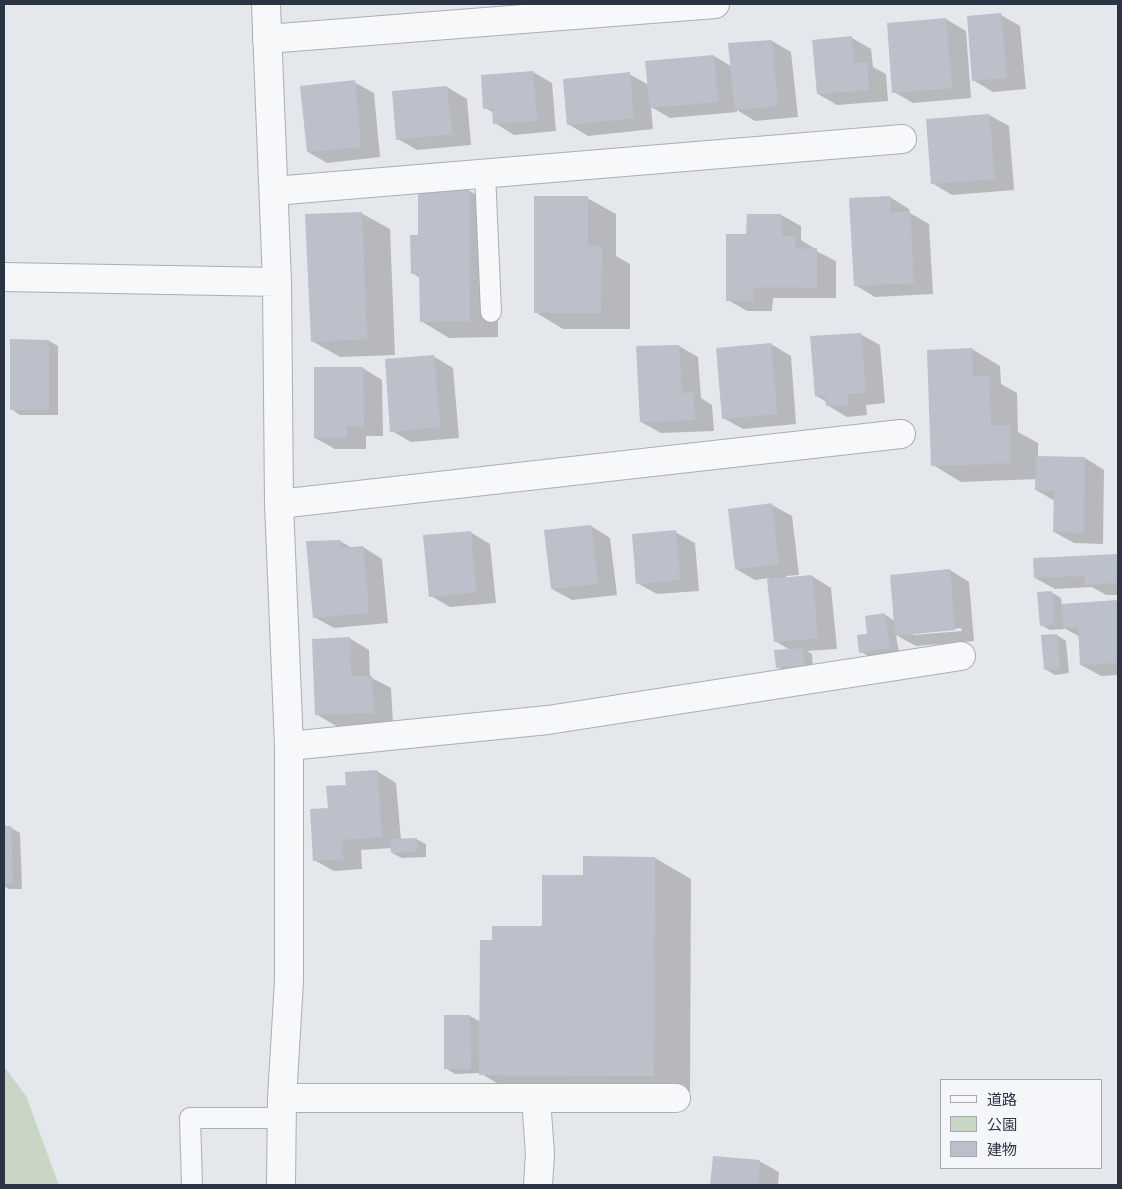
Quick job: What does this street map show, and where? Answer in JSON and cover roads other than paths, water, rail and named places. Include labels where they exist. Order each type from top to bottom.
[{"type":"street","points":[[266,4],[277,282],[279,504],[290,746],[289,981],[282,1108],[281,1185]]},
{"type":"street","points":[[267,39],[715,4]]},
{"type":"street","points":[[274,190],[902,139]]},
{"type":"street","points":[[4,277],[277,282]]},
{"type":"street","points":[[279,504],[901,434]]},
{"type":"street","points":[[290,746],[548,720],[961,656]]},
{"type":"street","points":[[282,1108],[536,1098],[676,1098]]},
{"type":"street","points":[[536,1098],[540,1154],[538,1185]]},
{"type":"lane","points":[[485,173],[491,312]]},
{"type":"lane","points":[[192,1185],[190,1118],[282,1108]]}]
